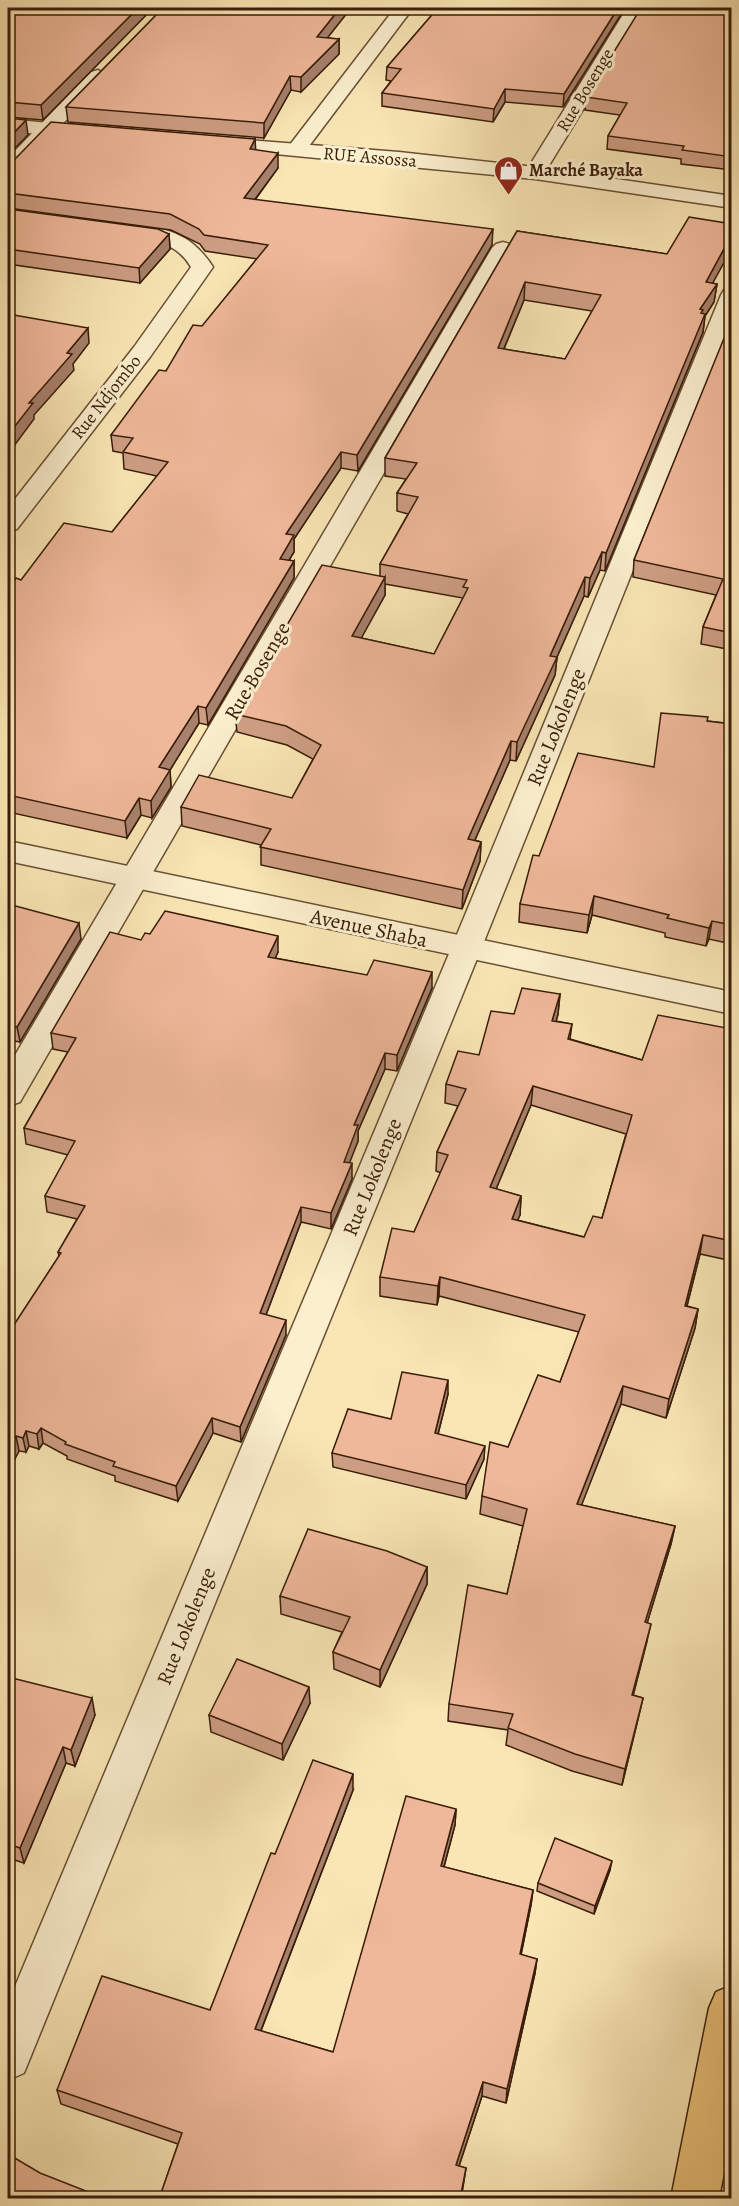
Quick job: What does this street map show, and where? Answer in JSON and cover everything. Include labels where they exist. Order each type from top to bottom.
[{"type":"main road","points":[[694,2199],[732,2008]]},
{"type":"street","points":[[296,150],[404,8]]},
{"type":"street","name":"Rue Bosenge","points":[[535,173],[636,8]]},
{"type":"street","points":[[8,169],[110,64]]},
{"type":"street","points":[[8,125],[106,134]]},
{"type":"street","name":"RUE Assossa","points":[[189,141],[535,173],[732,202]]},
{"type":"street","name":"Rue Ndjombo","points":[[8,524],[142,352],[202,267],[196,254],[185,243],[140,231],[107,227]]},
{"type":"street","name":"Rue Bosenge","points":[[8,1094],[503,248]]},
{"type":"street","name":"Rue Lokolenge","points":[[8,2057],[466,949],[732,295]]},
{"type":"street","name":"Avenue Shaba","points":[[8,851],[466,949],[732,1003]]},
{"type":"building","points":[[8,8],[138,8],[41,105],[8,102]]},
{"type":"building","points":[[163,8],[340,8],[317,37],[339,39],[301,77],[290,76],[264,123],[66,107]]},
{"type":"building","points":[[437,8],[618,8],[564,94],[505,89],[494,109],[382,93],[401,69],[387,67]]},
{"type":"building","points":[[641,8],[732,8],[732,157],[682,150],[684,146],[608,136],[627,103],[586,97]]},
{"type":"building","points":[[8,118],[26,120],[8,139]]},
{"type":"building","points":[[51,122],[255,139],[250,149],[278,153],[244,198],[493,229],[357,455],[341,452],[286,534],[294,535],[280,559],[294,561],[206,708],[198,706],[159,767],[170,770],[151,801],[139,798],[125,821],[8,795],[8,589],[16,578],[21,580],[64,523],[112,532],[168,462],[123,452],[133,438],[111,435],[159,370],[166,371],[193,325],[202,326],[268,245],[204,235],[199,229],[170,214],[8,193],[8,161],[15,159]]},
{"type":"building","points":[[8,209],[158,229],[169,234],[139,268],[8,249]]},
{"type":"building","points":[[689,217],[732,224],[732,234],[706,282],[717,284],[700,309],[703,310],[701,313],[705,314],[606,553],[602,552],[590,578],[585,577],[550,656],[557,657],[517,742],[511,741],[468,839],[481,842],[463,890],[260,847],[271,829],[181,807],[199,775],[292,798],[321,745],[286,726],[235,714],[322,565],[385,577],[352,636],[434,654],[468,588],[463,587],[467,580],[380,564],[418,497],[397,493],[417,463],[385,458],[517,231],[667,254]],"holes":[[[525,282],[601,295],[565,359],[498,348]]]},
{"type":"building","points":[[8,314],[88,328],[67,353],[72,354],[29,403],[33,403],[8,435]]},
{"type":"building","points":[[731,321],[732,633],[703,627],[723,579],[634,560]]},
{"type":"building","points":[[661,713],[708,717],[707,721],[732,724],[732,925],[712,921],[709,928],[667,918],[669,915],[594,896],[589,915],[520,904],[533,855],[539,856],[578,753],[654,767]]},
{"type":"building","points":[[8,904],[79,923],[17,1027],[8,1025]]},
{"type":"building","points":[[165,911],[278,936],[268,957],[367,975],[374,960],[432,972],[397,1055],[385,1053],[354,1125],[358,1125],[344,1162],[352,1163],[331,1213],[301,1207],[260,1313],[286,1320],[240,1427],[212,1418],[176,1486],[113,1466],[115,1462],[65,1444],[66,1442],[41,1428],[37,1434],[26,1431],[23,1438],[16,1436],[8,1452],[8,1331],[61,1253],[58,1252],[85,1206],[45,1196],[75,1141],[24,1128],[76,1038],[51,1033],[110,932],[141,940],[145,933],[150,934]]},
{"type":"building","points":[[522,988],[560,994],[552,1021],[572,1024],[568,1039],[642,1060],[658,1015],[732,1029],[732,1241],[703,1235],[685,1306],[698,1309],[669,1399],[623,1386],[577,1504],[675,1526],[645,1622],[651,1624],[632,1695],[643,1698],[625,1769],[575,1754],[508,1728],[513,1714],[449,1704],[468,1585],[507,1594],[527,1509],[482,1496],[490,1442],[508,1447],[538,1375],[560,1382],[585,1315],[440,1277],[438,1286],[380,1277],[392,1228],[414,1232],[448,1155],[437,1152],[466,1089],[446,1084],[458,1051],[479,1055],[491,1011],[514,1014]],"holes":[[[533,1086],[632,1115],[602,1218],[593,1216],[584,1237],[512,1219],[521,1196],[490,1187]]]},
{"type":"building","points":[[402,1372],[448,1380],[435,1433],[485,1446],[466,1485],[332,1453],[348,1409],[391,1419]]},
{"type":"building","points":[[308,1529],[387,1551],[427,1567],[380,1670],[333,1652],[350,1617],[280,1596]]},
{"type":"building","points":[[237,1659],[309,1687],[282,1744],[209,1715]]},
{"type":"building","points":[[8,1677],[92,1698],[71,1750],[63,1747],[20,1848],[8,1844]]},
{"type":"building","points":[[313,1760],[353,1774],[255,2029],[333,2052],[406,1796],[456,1809],[441,1866],[533,1890],[520,1954],[537,1959],[507,2089],[483,2082],[456,2165],[466,2168],[460,2199],[159,2199],[182,2133],[57,2090],[102,1976],[210,2010],[271,1853],[275,1854]]},
{"type":"building","points":[[555,1838],[612,1861],[595,1906],[538,1883]]},
{"type":"building","points":[[8,2154],[40,2173],[101,2197],[100,2199],[11,2199],[8,2197]]},
{"type":"place","name":"Marché Bayaka","points":[[508,196]]}]
